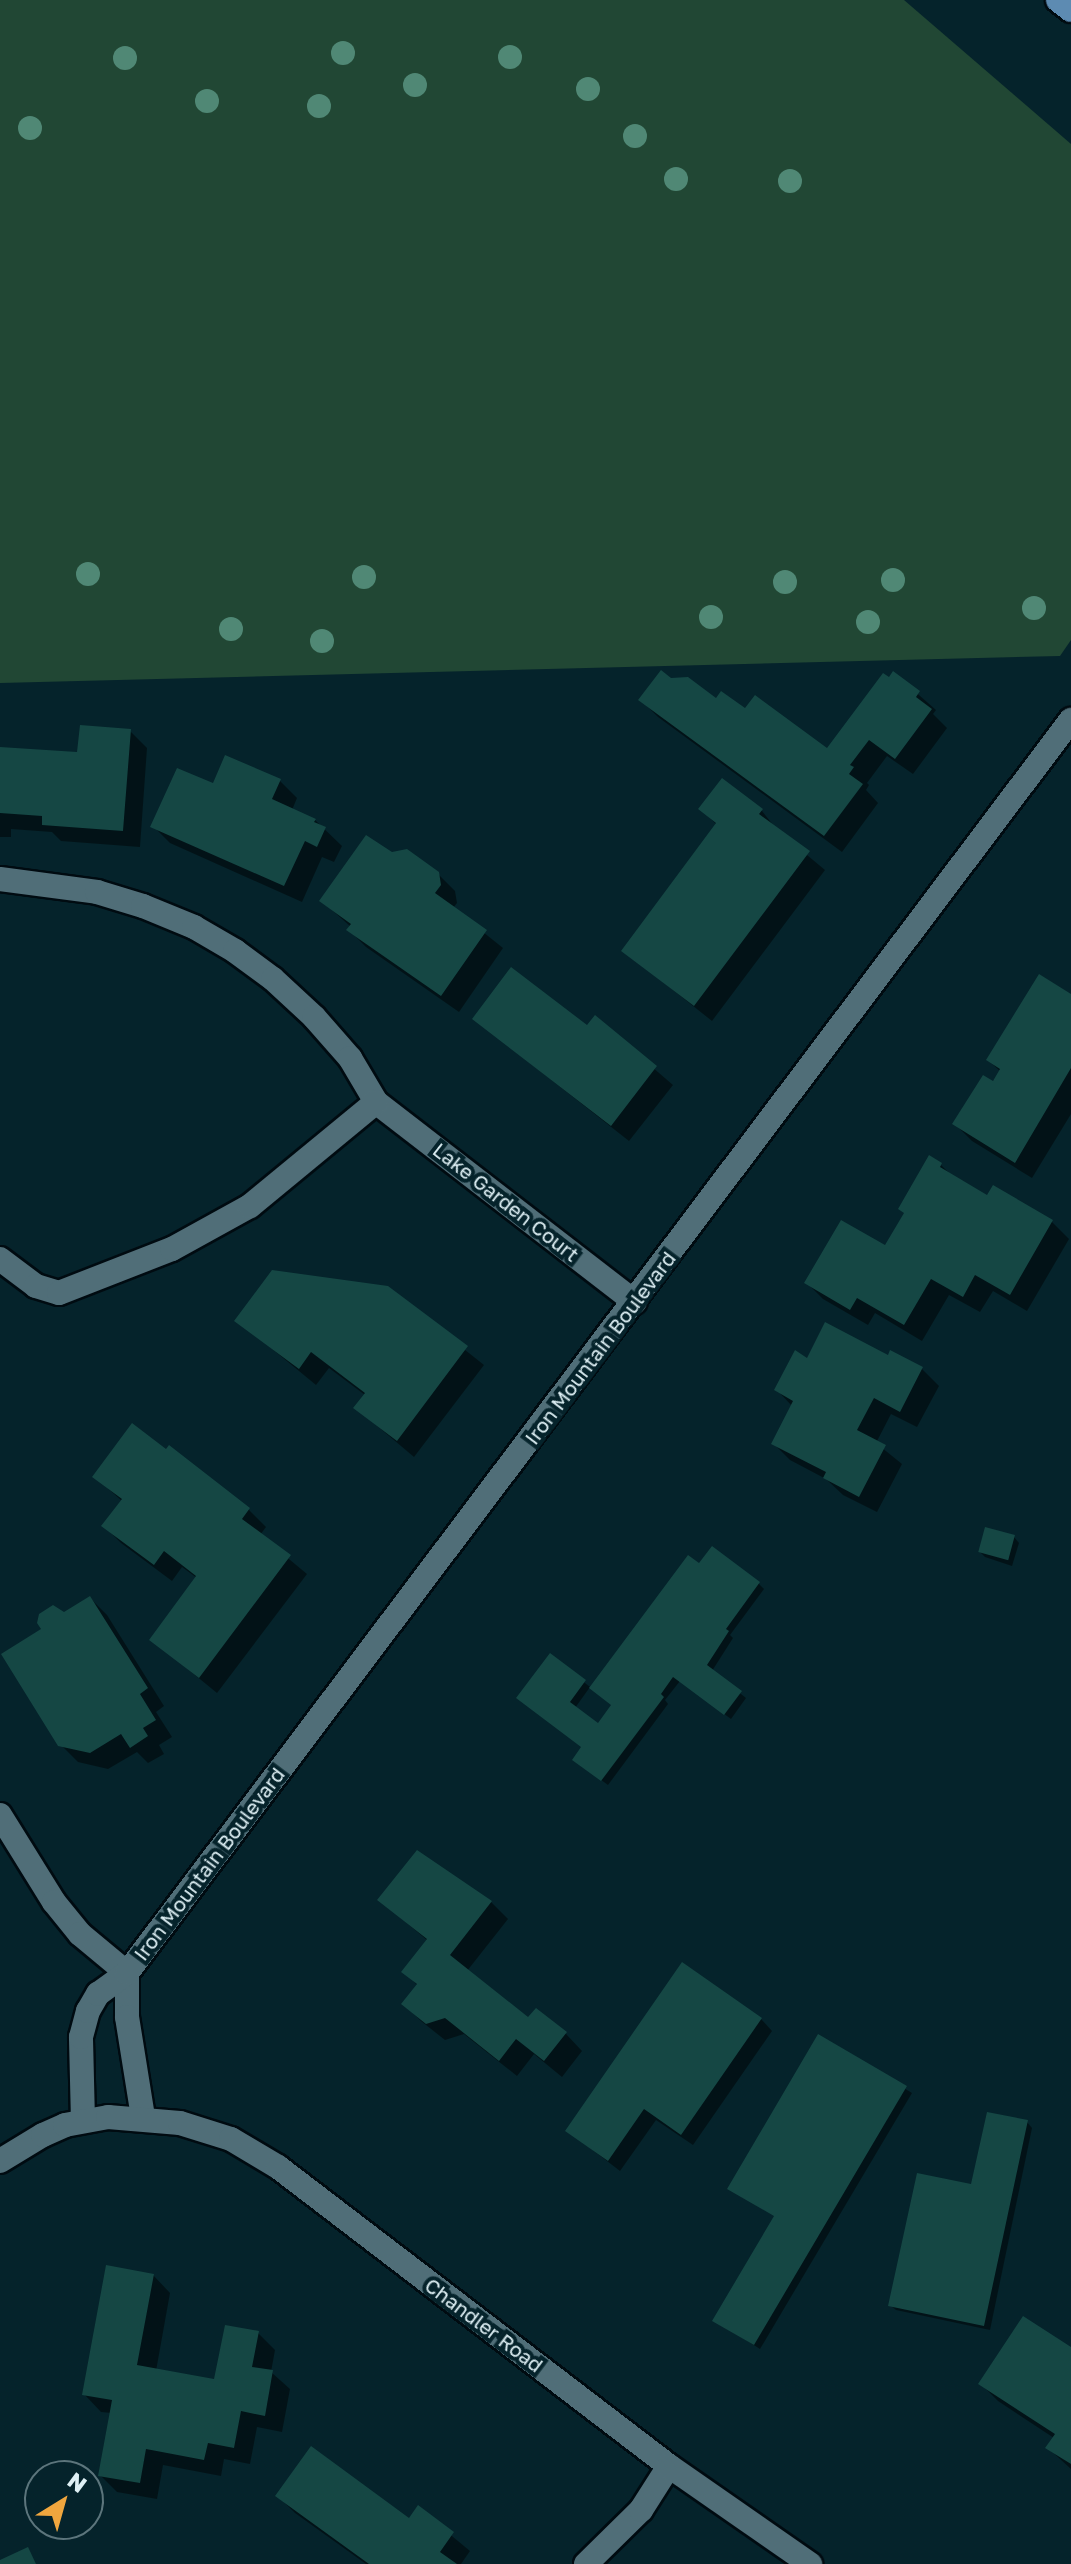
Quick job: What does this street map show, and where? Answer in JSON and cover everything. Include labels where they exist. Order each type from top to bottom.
[{"type":"main road","points":[[1058,0],[1071,10]]},
{"type":"street","name":"Iron Mountain Boulevard","points":[[83,2121],[81,2037],[88,2011],[98,1994],[127,1973],[1071,720]]},
{"type":"street","name":"Lake Garden Court","points":[[0,879],[83,889],[143,906],[194,927],[235,951],[273,979],[314,1017],[350,1058],[376,1102],[635,1302]]},
{"type":"street","points":[[0,1259],[36,1286],[59,1293],[159,1255],[250,1206],[376,1102]]},
{"type":"street","points":[[0,1815],[54,1902],[80,1934],[127,1973]]},
{"type":"street","name":"Iron Mountain Boulevard","points":[[127,1973],[127,2017],[143,2117]]},
{"type":"street","points":[[0,2161],[43,2135],[83,2121],[143,2117]]},
{"type":"street","name":"Chandler Road","points":[[143,2117],[205,2129],[278,2167],[795,2560]]},
{"type":"street","points":[[586,2564],[641,2510],[669,2466]]},
{"type":"green space","points":[[0,0],[904,0],[1071,144],[1071,640],[1060,656],[0,683]]},
{"type":"building","points":[[661,670],[671,678],[688,677],[716,698],[721,691],[745,708],[755,695],[827,748],[883,673],[889,677],[893,671],[920,691],[916,697],[932,709],[895,759],[869,740],[850,765],[854,767],[849,774],[863,784],[824,836],[638,700]]},
{"type":"building","points":[[80,725],[131,729],[123,831],[42,825],[42,816],[0,813],[0,747],[77,752]]},
{"type":"building","points":[[225,755],[281,779],[272,799],[316,819],[314,822],[326,827],[317,847],[305,841],[284,886],[150,827],[177,768],[213,783]]},
{"type":"building","points":[[722,778],[763,809],[759,814],[810,851],[694,1006],[621,951],[716,823],[698,809]]},
{"type":"building","points":[[366,835],[392,852],[407,849],[439,872],[441,885],[435,893],[487,930],[441,996],[346,930],[351,924],[319,901]]},
{"type":"building","points":[[511,967],[587,1025],[595,1015],[657,1066],[611,1126],[472,1019]]},
{"type":"building","points":[[1039,974],[1071,994],[1071,1068],[1015,1163],[952,1124],[983,1075],[993,1081],[1000,1069],[986,1060]]},
{"type":"building","points":[[929,1155],[942,1163],[940,1167],[987,1195],[993,1185],[1053,1220],[1010,1295],[975,1275],[963,1297],[931,1279],[904,1325],[857,1298],[850,1310],[804,1283],[841,1220],[885,1245],[904,1213],[898,1209]]},
{"type":"building","points":[[272,1270],[388,1286],[468,1346],[397,1441],[353,1408],[365,1393],[311,1352],[299,1369],[234,1321]]},
{"type":"building","points":[[825,1322],[888,1355],[890,1350],[923,1367],[900,1412],[874,1398],[857,1430],[886,1445],[859,1497],[823,1478],[826,1472],[771,1444],[793,1401],[774,1390],[795,1350],[807,1358]]},
{"type":"building","points":[[132,1423],[166,1449],[169,1445],[250,1508],[242,1519],[291,1555],[199,1678],[149,1640],[196,1576],[164,1551],[154,1565],[101,1526],[122,1499],[92,1477]]},
{"type":"building","points":[[985,1527],[1015,1535],[1008,1560],[978,1552]]},
{"type":"building","points":[[712,1546],[760,1582],[726,1629],[729,1631],[707,1665],[742,1691],[724,1715],[673,1677],[661,1694],[664,1697],[601,1781],[572,1760],[581,1747],[516,1698],[550,1653],[586,1680],[570,1702],[598,1723],[611,1705],[589,1688],[688,1555],[699,1563]]},
{"type":"building","points":[[90,1596],[148,1688],[140,1694],[156,1720],[143,1728],[148,1736],[130,1748],[121,1734],[90,1753],[58,1746],[1,1654],[41,1629],[37,1623],[39,1614],[53,1605],[64,1612]]},
{"type":"building","points":[[417,1850],[492,1901],[450,1955],[528,2017],[536,2008],[567,2032],[544,2061],[516,2039],[499,2061],[445,2018],[426,2024],[401,2004],[417,1984],[401,1972],[427,1939],[377,1900]]},
{"type":"building","points":[[682,1962],[762,2018],[681,2135],[644,2109],[608,2161],[565,2131]]},
{"type":"building","points":[[818,2034],[907,2086],[754,2345],[712,2321],[774,2216],[727,2189]]},
{"type":"building","points":[[987,2112],[1028,2120],[984,2326],[888,2306],[917,2173],[971,2184]]},
{"type":"building","points":[[106,2265],[154,2274],[137,2365],[214,2379],[225,2325],[259,2331],[252,2367],[273,2370],[265,2416],[241,2411],[234,2448],[208,2443],[204,2460],[146,2449],[140,2483],[104,2477],[104,2460],[101,2460],[112,2400],[82,2395]]},
{"type":"building","points":[[1023,2316],[1071,2347],[1071,2464],[1045,2448],[1055,2434],[978,2384]]},
{"type":"building","points":[[311,2446],[409,2518],[418,2505],[454,2532],[440,2552],[457,2564],[369,2564],[275,2496]]},
{"type":"building","points":[[28,2547],[36,2564],[0,2564],[0,2560]]}]
